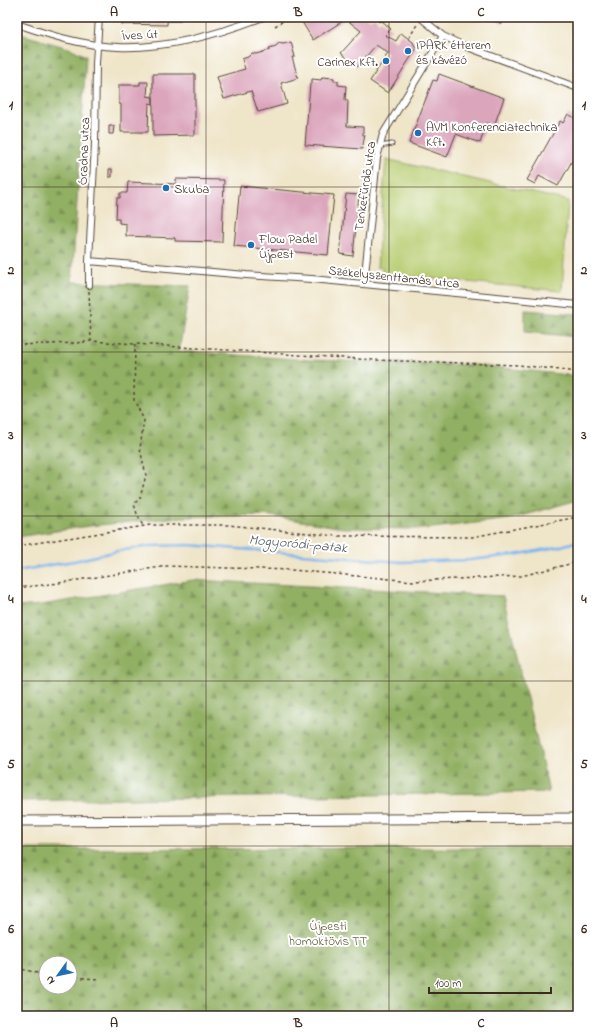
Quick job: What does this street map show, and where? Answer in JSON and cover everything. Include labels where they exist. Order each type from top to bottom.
[{"type":"main road","points":[[17,821],[578,818]]},
{"type":"street","name":"Óradna utca","points":[[89,286],[99,17]]},
{"type":"street","name":"Íves út","points":[[17,24],[61,38],[117,47],[151,46],[179,42],[207,36],[263,17]]},
{"type":"street","points":[[420,17],[443,36],[462,45],[578,88]]},
{"type":"street","name":"Tenkefürdő utca","points":[[364,284],[377,158],[383,134],[443,36]]},
{"type":"street","name":"Székelyszenttamás utca","points":[[89,261],[246,275],[312,279],[578,305]]},
{"type":"lane","points":[[380,146],[392,144]]},
{"type":"path","points":[[275,26],[289,17]]},
{"type":"path","points":[[382,22],[386,17]]},
{"type":"path","points":[[409,38],[420,17]]},
{"type":"path","points":[[89,286],[91,341]]},
{"type":"path","points":[[17,345],[77,343],[91,341],[374,360],[519,365],[578,372]]},
{"type":"path","points":[[135,344],[134,400],[144,420],[140,449],[146,475],[140,498],[134,504],[143,526]]},
{"type":"path","points":[[17,546],[151,525],[228,525],[338,536],[472,537],[578,517]]},
{"type":"path","points":[[17,588],[167,566],[291,570],[414,581],[521,576],[578,562]]},
{"type":"path","points":[[17,968],[38,973]]},
{"type":"path","points":[[78,977],[100,978]]},
{"type":"green space","points":[[17,33],[72,49],[86,56],[72,282],[190,286],[179,351],[310,360],[475,365],[578,376],[578,500],[510,519],[424,529],[343,528],[266,515],[181,517],[89,526],[17,537]]},
{"type":"green space","points":[[386,159],[568,201],[562,291],[383,274],[382,268],[377,267]]},
{"type":"green space","points":[[525,310],[578,314],[578,337],[525,332]]},
{"type":"green space","points":[[193,580],[503,596],[549,792],[17,801],[17,607],[41,605]]},
{"type":"green space","name":"Újpesti homoktövis TT","points":[[578,848],[578,1016],[17,1016],[17,849]]},
{"type":"building","points":[[116,17],[180,17],[180,21],[167,21],[167,25],[121,24],[122,20],[116,20]]},
{"type":"building","points":[[310,17],[366,17],[370,20],[374,17],[379,22],[381,20],[391,29],[385,35],[396,41],[401,33],[413,42],[416,49],[388,93],[370,81],[388,53],[376,45],[357,67],[341,53],[361,31],[346,19],[313,40],[302,22]]},
{"type":"building","points":[[489,17],[506,17],[502,24]]},
{"type":"building","points":[[291,42],[295,57],[292,57],[298,78],[281,83],[287,104],[258,112],[251,91],[224,99],[217,77],[245,69],[242,59],[248,57],[252,53],[256,54],[270,50],[269,48],[276,46],[279,43],[283,44]]},
{"type":"building","points":[[153,74],[195,74],[195,135],[153,136]]},
{"type":"building","points":[[439,74],[504,98],[494,126],[487,123],[480,143],[456,134],[447,157],[409,143],[433,80],[437,81]]},
{"type":"building","points":[[322,77],[334,78],[334,81],[338,81],[338,85],[346,86],[345,100],[348,100],[347,126],[363,127],[363,135],[365,135],[362,149],[305,145],[310,84],[312,84],[312,79],[321,80]]},
{"type":"building","points":[[140,82],[148,82],[147,96],[153,97],[153,104],[149,103],[148,132],[121,132],[119,85],[140,85]]},
{"type":"building","points":[[568,114],[578,120],[578,150],[558,186],[539,176],[535,184],[527,180],[560,121],[563,123]]},
{"type":"building","points":[[109,126],[114,126],[113,134],[109,134]]},
{"type":"building","points":[[109,169],[112,169],[112,177],[109,177]]},
{"type":"building","points":[[176,179],[224,180],[222,242],[175,241],[175,238],[126,236],[126,224],[119,223],[119,219],[116,219],[117,198],[120,198],[120,193],[127,193],[128,182],[176,184]]},
{"type":"building","points":[[240,186],[334,195],[328,255],[234,246]]},
{"type":"building","points":[[346,194],[359,195],[353,256],[340,254]]},
{"type":"waterway","name":"Mogyoródi-patak","points":[[17,571],[151,546],[189,545],[401,562],[470,560],[514,555],[558,547],[578,541]]},
{"type":"place","name":"IPARK étterem és kávézó","points":[[408,51]]},
{"type":"place","name":"Carinex Kft.","points":[[386,61]]},
{"type":"place","name":"AVM Konferenciatechnika Kft.","points":[[418,133]]},
{"type":"place","name":"Skuba","points":[[166,188]]},
{"type":"place","name":"Flow Padel Újpest","points":[[251,245]]}]
